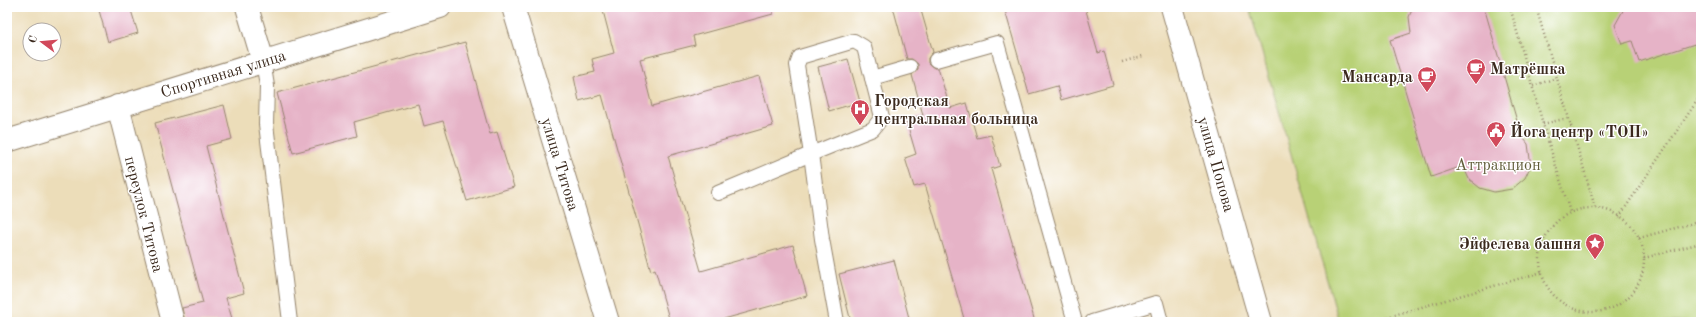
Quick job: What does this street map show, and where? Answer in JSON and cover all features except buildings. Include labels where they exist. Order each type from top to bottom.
[{"type":"street","points":[[247,7],[263,61]]},
{"type":"street","name":"Спортивная улица","points":[[7,141],[440,7]]},
{"type":"street","name":"улица Титова","points":[[514,7],[608,322]]},
{"type":"street","name":"улица Попова","points":[[1172,7],[1261,322]]},
{"type":"street","name":"переулок Титова","points":[[118,106],[173,322]]},
{"type":"lane","points":[[718,193],[811,154],[873,129],[882,117],[864,47],[854,41],[800,57],[797,65],[811,154],[822,239],[837,322]]},
{"type":"lane","points":[[936,60],[997,43],[1075,322]]},
{"type":"lane","points":[[263,61],[267,86],[266,124],[290,322]]},
{"type":"lane","points":[[872,78],[910,67]]},
{"type":"lane","points":[[1092,322],[1156,303],[1162,322]]},
{"type":"path","points":[[1510,7],[1570,212]]},
{"type":"path","points":[[1536,7],[1595,207]]},
{"type":"path","points":[[1122,62],[1143,56]]},
{"type":"path","points":[[1533,86],[1556,78]]},
{"type":"path","points":[[1619,217],[1701,95]]},
{"type":"path","points":[[1543,124],[1568,118]]},
{"type":"path","points":[[1595,207],[1608,210],[1619,217],[1634,230],[1639,238],[1644,258],[1643,272],[1638,285],[1630,297],[1619,305],[1606,311],[1592,313],[1578,311],[1565,305],[1554,297],[1546,285],[1542,272],[1540,258],[1543,244],[1550,231],[1559,220],[1570,212],[1595,207]]},
{"type":"path","points":[[1639,238],[1701,221]]},
{"type":"path","points":[[1644,258],[1701,243]]},
{"type":"path","points":[[1387,317],[1542,272]]},
{"type":"green space","name":"Аттракцион","points":[[1249,7],[1701,7],[1701,322],[1339,322]]},
{"type":"place","name":"Матрёшка","points":[[1476,85]]},
{"type":"place","name":"Мансарда","points":[[1427,93]]},
{"type":"place","name":"Городская центральная больница","points":[[860,126]]},
{"type":"place","name":"Йога центр «ТОП»","points":[[1496,148]]},
{"type":"place","name":"Эйфелева башня","points":[[1595,260]]}]
